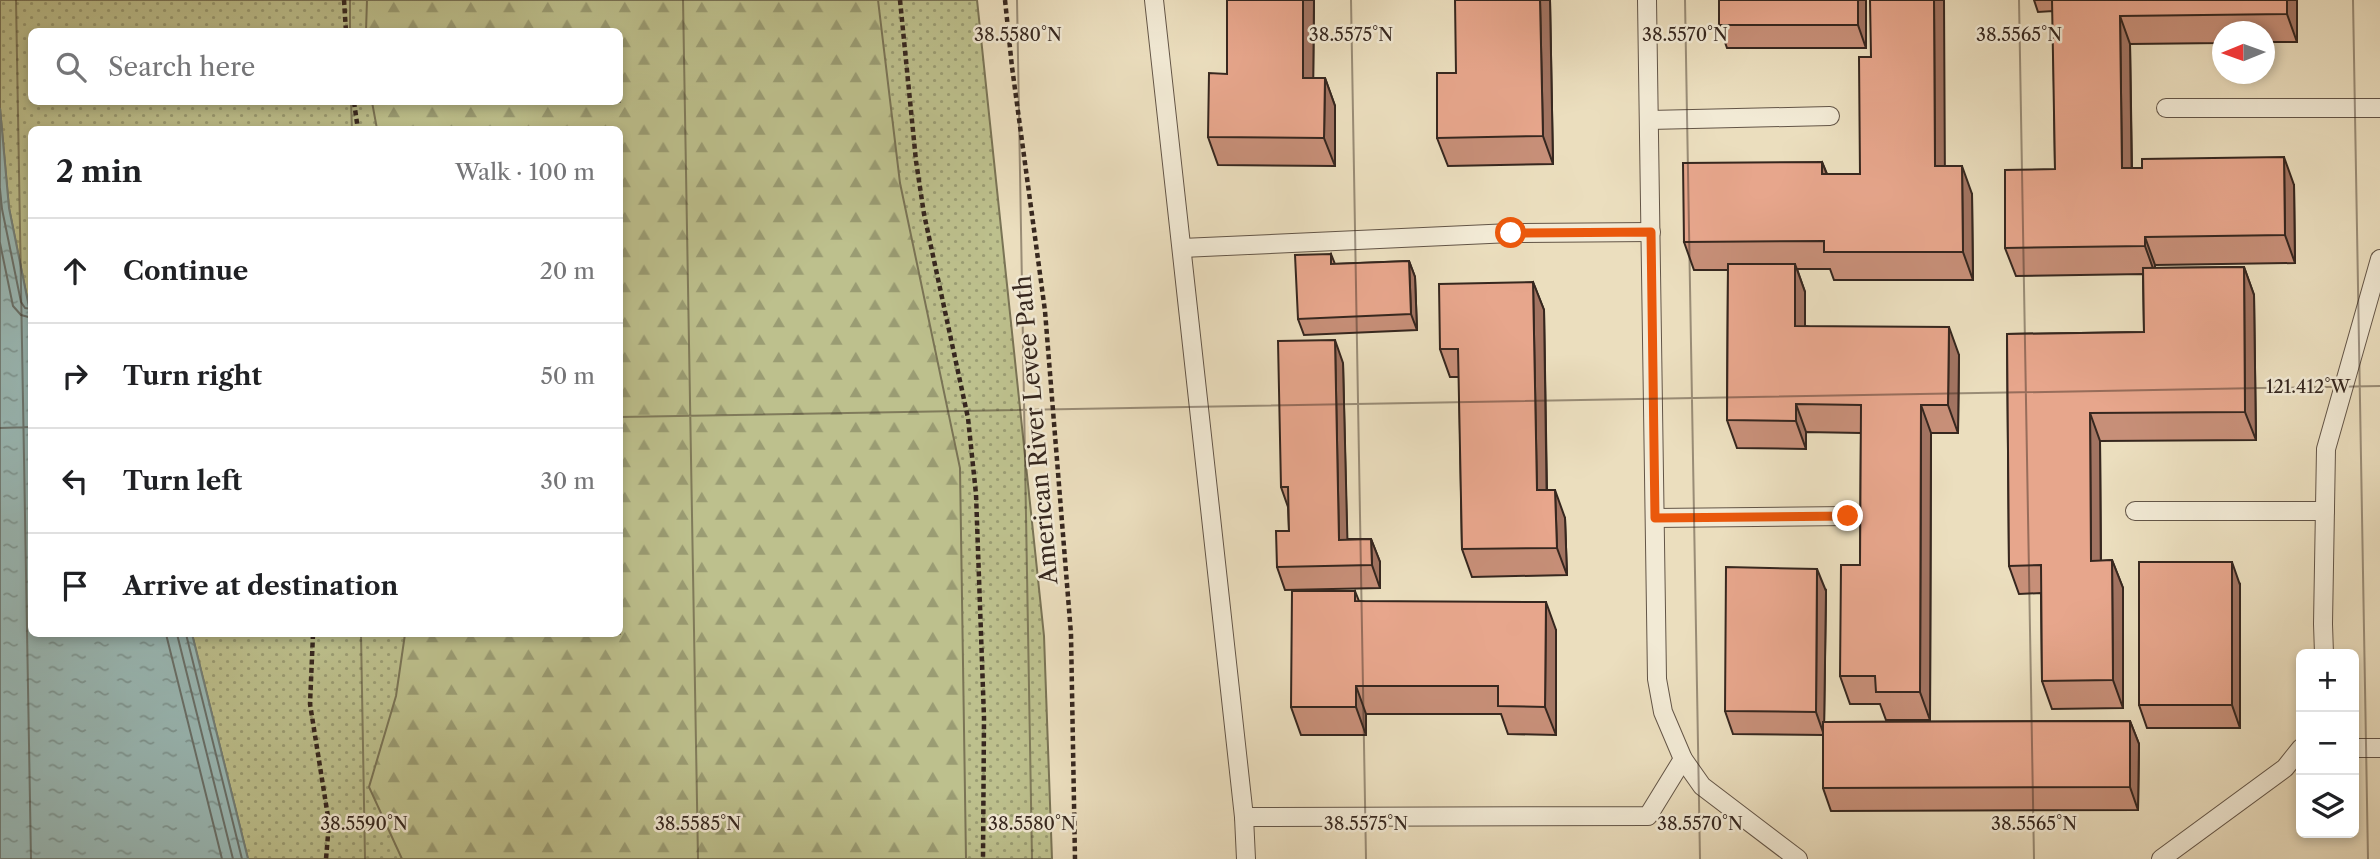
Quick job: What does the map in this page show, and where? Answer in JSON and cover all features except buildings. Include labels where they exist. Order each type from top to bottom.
[{"type":"lane","points":[[1154,0],[1244,817],[1246,859]]},
{"type":"lane","points":[[1647,0],[1657,679],[1663,712],[1683,758],[1702,786],[1798,859]]},
{"type":"lane","points":[[2166,108],[2380,108]]},
{"type":"lane","points":[[1649,120],[1830,116]]},
{"type":"lane","points":[[1182,248],[1511,233],[1651,232]]},
{"type":"lane","points":[[2324,649],[2326,449],[2380,259]]},
{"type":"lane","points":[[2135,510],[2325,511]]},
{"type":"lane","points":[[1655,518],[1848,516]]},
{"type":"lane","points":[[2359,748],[2380,748]]},
{"type":"lane","points":[[2161,859],[2285,768],[2296,754]]},
{"type":"lane","points":[[1244,817],[1648,816],[1683,758]]},
{"type":"path","points":[[344,0],[346,28]]},
{"type":"path","points":[[901,0],[923,214],[968,418],[976,494],[984,718],[983,859]]},
{"type":"path","name":"American River Levee Path","points":[[1005,0],[1045,311],[1071,634],[1075,859]]},
{"type":"path","points":[[354,105],[357,126]]},
{"type":"path","points":[[313,637],[310,704],[328,822],[326,859]]},
{"type":"green space","points":[[0,0],[977,0],[1044,636],[1052,859],[248,859],[193,637],[623,637],[623,126],[28,126],[28,302],[9,208],[0,108]]},
{"type":"green space","points":[[367,0],[878,0],[900,183],[960,468],[966,859],[402,859],[369,787],[396,696],[405,637],[623,637],[623,126],[376,126],[373,105],[623,105],[623,28],[366,28]]},
{"type":"water","points":[[0,108],[9,208],[28,302],[28,637],[193,637],[248,859],[0,859]]},
{"type":"route","points":[[1511,233],[1651,232],[1655,518],[1848,516]]}]
